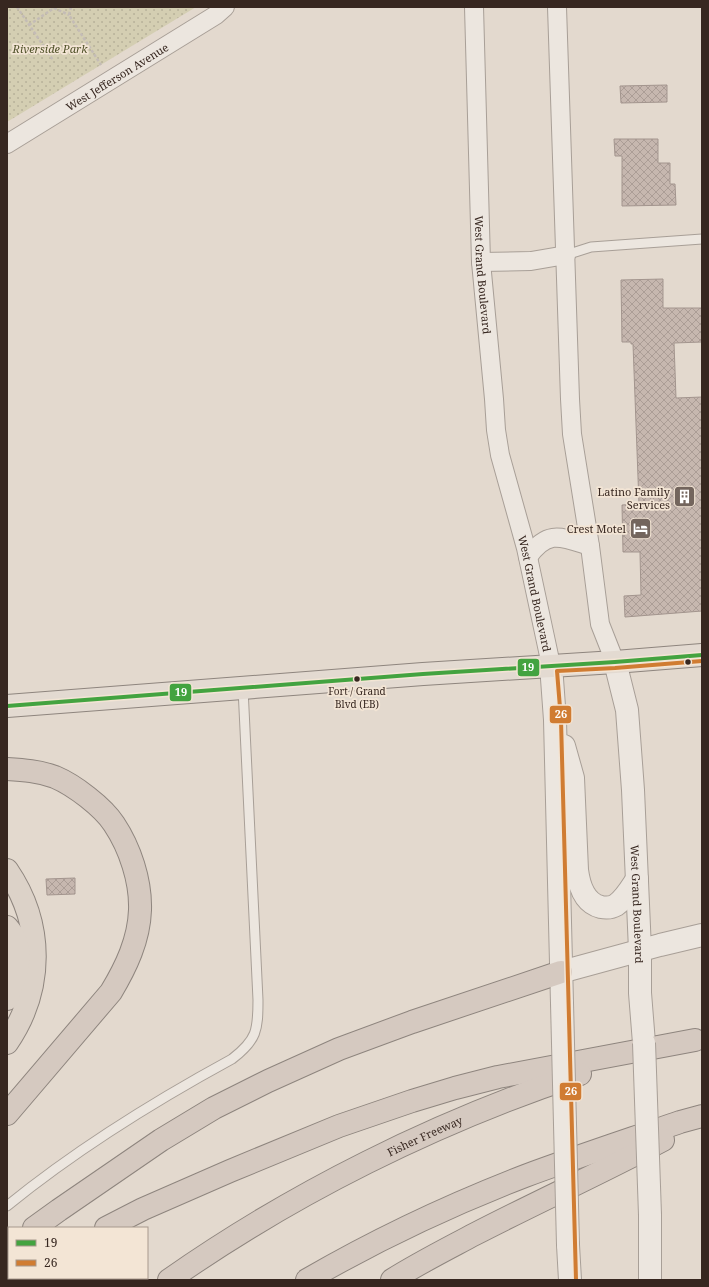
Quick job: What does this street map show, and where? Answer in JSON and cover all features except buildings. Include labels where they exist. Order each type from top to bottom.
[{"type":"highway","points":[[7,769],[30,770],[54,777],[71,786],[94,803],[113,823],[125,844],[133,865],[138,886],[140,910],[131,955],[111,992],[7,1114]]},
{"type":"highway","points":[[7,1043],[13,1035],[21,1017],[32,986],[35,951],[34,934],[27,910],[8,877]]},
{"type":"highway","points":[[7,927],[15,937],[19,954],[16,973],[7,998]]},
{"type":"highway","points":[[35,1227],[161,1140],[214,1108],[268,1081],[339,1049],[412,1022],[561,972]]},
{"type":"highway","points":[[108,1227],[143,1209],[216,1176],[339,1126],[412,1100],[498,1077],[698,1039]]},
{"type":"highway","name":"Fisher Freeway","points":[[168,1280],[214,1250],[289,1205],[407,1144],[529,1092],[645,1053],[698,1039]]},
{"type":"highway","points":[[306,1280],[368,1247],[491,1190],[526,1176],[680,1122],[702,1116]]},
{"type":"highway","points":[[392,1280],[425,1260],[477,1233],[702,1120]]},
{"type":"main road","points":[[7,706],[702,655]]},
{"type":"street","name":"West Jefferson Avenue","points":[[7,144],[216,15],[225,7]]},
{"type":"street","name":"West Grand Boulevard","points":[[474,7],[481,262],[498,442],[500,455],[528,557],[551,666],[555,720],[570,1280]]},
{"type":"street","name":"West Grand Boulevard","points":[[557,7],[572,434],[590,546],[600,624],[615,662],[627,710],[637,879],[640,993],[644,1043],[650,1215],[650,1280]]},
{"type":"street","points":[[481,262],[531,261],[566,255]]},
{"type":"street","points":[[528,557],[535,547],[549,538],[558,538],[590,546]]},
{"type":"street","points":[[555,720],[573,778],[577,870],[582,890],[592,903],[598,906],[610,907],[616,905],[622,900],[637,879]]},
{"type":"street","points":[[561,972],[640,950],[702,935]]},
{"type":"lane","points":[[566,255],[591,247],[702,239]]},
{"type":"lane","points":[[7,1206],[55,1169],[155,1102],[232,1060],[243,1051],[251,1041],[258,1021],[258,1000],[243,688]]},
{"type":"lane","points":[[7,971],[7,998]]},
{"type":"path","points":[[17,7],[53,60]]},
{"type":"path","points":[[69,15],[71,7]]},
{"type":"path","points":[[29,25],[54,8],[69,15],[111,80]]},
{"type":"green space","name":"Riverside Park","points":[[7,7],[196,7],[7,122]]},
{"type":"transit line","name":"19","points":[[7,706],[423,674],[702,655]]},
{"type":"transit line","name":"26","points":[[576,1280],[561,720],[557,671],[702,661]]},
{"type":"place","name":"Latino Family Services","points":[[685,497]]},
{"type":"place","name":"Crest Motel","points":[[641,528]]},
{"type":"place","name":"Fort / Grand Blvd (EB)","points":[[357,679]]}]
